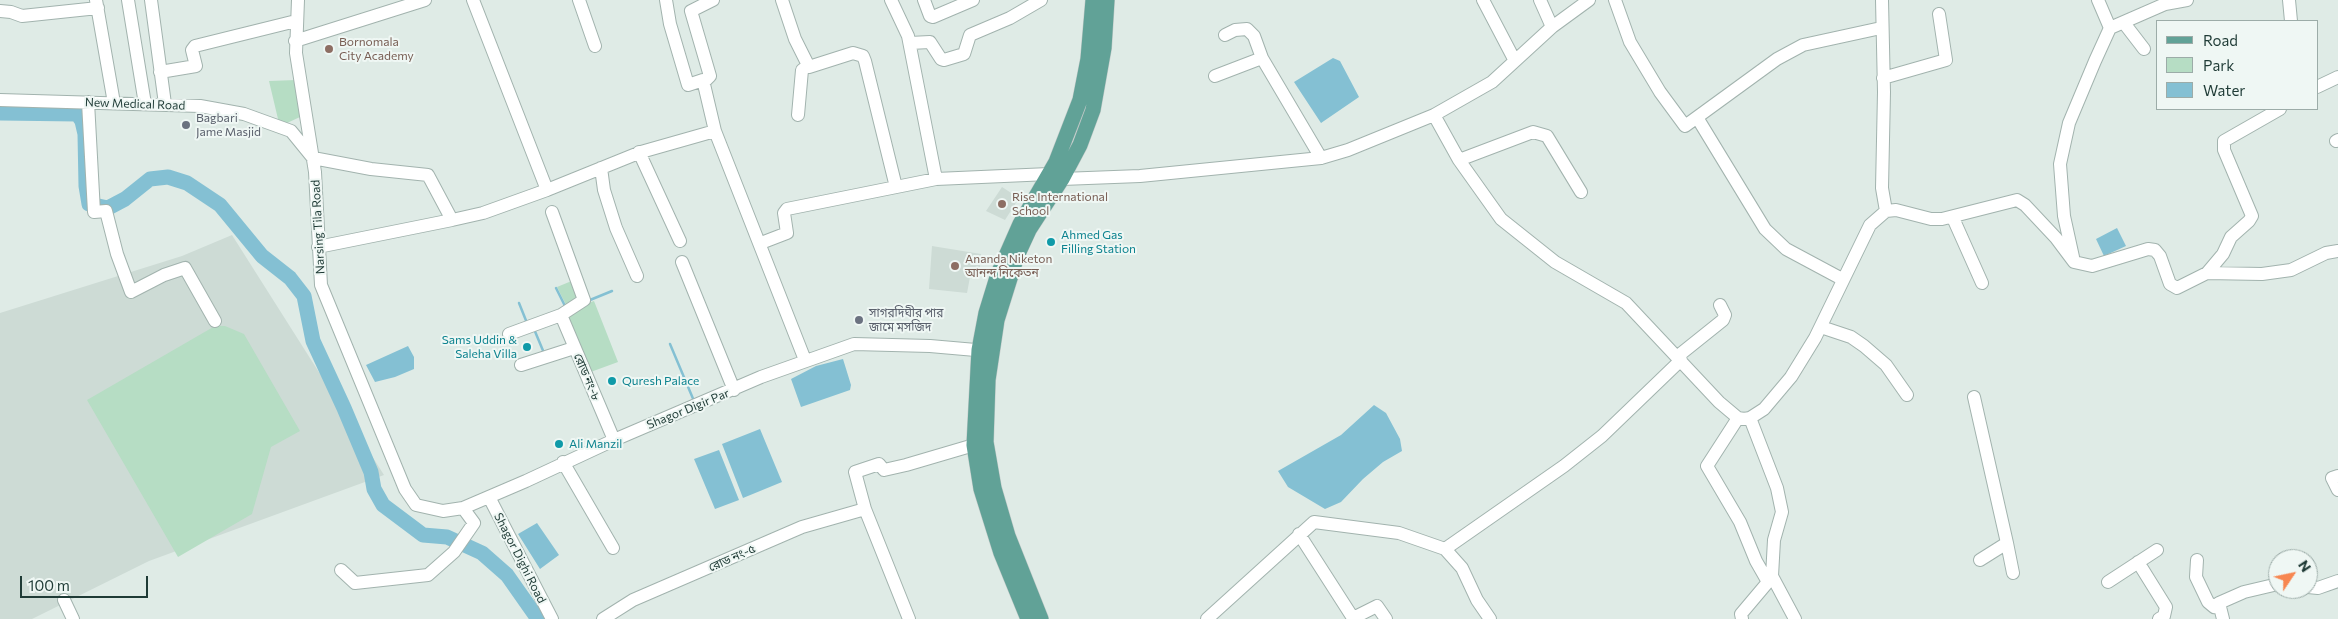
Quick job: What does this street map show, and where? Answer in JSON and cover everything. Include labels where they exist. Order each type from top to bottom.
[{"type":"main road","points":[[1055,177],[1056,162],[1080,100],[1088,59],[1093,0]]},
{"type":"main road","points":[[1028,619],[1001,553],[984,498],[974,445],[986,351],[1017,256],[1055,177],[1080,145],[1093,110],[1104,48],[1107,0]]},
{"type":"main road","points":[[986,351],[988,380],[986,442],[994,488],[1008,536],[1041,619]]},
{"type":"street","points":[[128,0],[145,104]]},
{"type":"street","points":[[151,0],[165,104]]},
{"type":"street","name":"Narsing Tila Road","points":[[298,0],[295,40],[313,158],[321,285],[411,498]]},
{"type":"street","points":[[295,40],[424,0]]},
{"type":"street","points":[[473,0],[547,190]]},
{"type":"street","points":[[579,0],[595,46]]},
{"type":"street","points":[[666,0],[670,24],[688,85],[704,82],[710,76],[691,11],[713,0]]},
{"type":"street","points":[[782,0],[795,39],[808,66]]},
{"type":"street","points":[[891,0],[910,43],[936,179]]},
{"type":"street","points":[[924,0],[930,16],[933,17],[973,0]]},
{"type":"street","points":[[910,43],[930,42],[941,59],[944,60],[964,54],[970,35],[1010,18],[1042,0]]},
{"type":"street","points":[[1483,0],[1515,61]]},
{"type":"street","points":[[1540,0],[1552,28]]},
{"type":"street","points":[[760,243],[788,232],[784,213],[786,209],[936,179],[1140,176],[1321,158],[1348,150],[1434,115],[1492,82],[1552,28],[1589,0]]},
{"type":"street","points":[[1615,0],[1630,42],[1660,92],[1685,126],[1698,119],[1761,69],[1803,45],[1881,28]]},
{"type":"street","points":[[1882,0],[1882,188],[1886,211]]},
{"type":"street","points":[[2074,262],[2064,216],[2060,164],[2069,123],[2110,28],[2098,0]]},
{"type":"street","points":[[2110,28],[2165,4],[2187,0]]},
{"type":"street","points":[[2288,0],[2291,20]]},
{"type":"street","points":[[0,11],[22,16],[97,4],[114,103]]},
{"type":"street","points":[[1883,78],[1946,60],[1939,14]]},
{"type":"street","points":[[160,72],[196,66],[192,50],[195,46],[296,21]]},
{"type":"street","points":[[2124,23],[2144,49]]},
{"type":"street","points":[[1224,35],[1235,30],[1247,29],[1254,36],[1262,58],[1321,158]]},
{"type":"street","points":[[798,115],[802,70],[808,66],[812,67],[853,53],[863,56],[875,96],[896,187]]},
{"type":"street","points":[[1215,76],[1262,58]]},
{"type":"street","points":[[2318,87],[2338,77]]},
{"type":"street","points":[[704,82],[715,131],[805,360]]},
{"type":"street","name":"New Medical Road","points":[[0,100],[200,106],[227,110],[291,131]]},
{"type":"street","points":[[88,102],[94,206],[106,211],[116,254],[131,292],[164,275],[185,268],[215,321]]},
{"type":"street","points":[[1795,619],[1770,579],[1756,561],[1740,522],[1707,466],[1744,418],[1770,404],[1791,377],[1821,327],[1842,279],[1870,225],[1886,211],[1896,210],[1931,219],[1953,218],[2017,200],[2025,205],[2056,238],[2074,262],[2092,266],[2148,249],[2155,250],[2160,256],[2173,286],[2177,288],[2207,273],[2223,254],[2231,237],[2252,216],[2224,150],[2224,141],[2278,110]]},
{"type":"street","points":[[1434,115],[1459,160],[1501,220],[1555,262],[1626,303],[1719,402],[1744,418],[1777,488],[1782,512],[1772,550],[1770,579],[1742,614],[1742,619]]},
{"type":"street","points":[[308,118],[302,129],[291,131],[313,158],[371,169],[428,175],[452,220]]},
{"type":"street","points":[[1698,119],[1765,229],[1786,249],[1842,279]]},
{"type":"street","points":[[318,247],[483,214],[639,152],[715,131]]},
{"type":"street","points":[[1459,160],[1533,132],[1547,136],[1582,192]]},
{"type":"street","points":[[639,152],[680,240]]},
{"type":"street","points":[[600,168],[604,190],[616,228],[636,276]]},
{"type":"street","points":[[509,334],[561,315],[584,300],[552,212]]},
{"type":"street","points":[[1953,218],[1982,283]]},
{"type":"street","points":[[2207,273],[2280,273],[2291,270],[2326,253],[2338,251]]},
{"type":"street","points":[[682,262],[734,390]]},
{"type":"street","points":[[1445,548],[1564,466],[1602,436],[1679,358],[1723,320],[1724,315],[1720,305]]},
{"type":"street","name":"রোড নং-৮","points":[[561,315],[614,440]]},
{"type":"street","points":[[1821,327],[1850,337],[1864,346],[1886,365],[1907,395]]},
{"type":"street","name":"Shagor Digir Par","points":[[411,498],[416,505],[424,508],[442,511],[463,508],[614,440],[805,360],[854,344],[930,346],[986,351]]},
{"type":"street","points":[[521,365],[574,348]]},
{"type":"street","points":[[1974,397],[2012,573]]},
{"type":"street","points":[[910,619],[865,510],[854,474],[856,471],[879,464],[884,470],[974,445]]},
{"type":"street","points":[[564,462],[613,548]]},
{"type":"street","points":[[2338,476],[2332,478],[2338,490]]},
{"type":"street","name":"Shagor Dighi Road","points":[[489,497],[552,619]]},
{"type":"street","points":[[342,570],[355,583],[428,575],[454,552],[474,523],[463,508]]},
{"type":"street","name":"রোড নং-৫","points":[[603,619],[633,600],[802,527],[865,510]]},
{"type":"street","points":[[1207,619],[1314,522],[1399,533],[1445,548],[1462,568],[1477,600],[1490,619]]},
{"type":"street","points":[[1299,534],[1353,618],[1377,606],[1386,619]]},
{"type":"street","points":[[1980,560],[2007,543]]},
{"type":"street","points":[[2108,582],[2157,550]]},
{"type":"street","points":[[2197,560],[2196,577],[2208,602],[2214,607],[2244,592],[2268,586]]},
{"type":"street","points":[[2138,562],[2166,606],[2164,616],[2159,619]]},
{"type":"street","points":[[2318,588],[2338,581]]},
{"type":"street","points":[[64,600],[73,619]]},
{"type":"street","points":[[2219,603],[2223,619]]},
{"type":"shaded area","name":"Rise International School","points":[[1002,187],[1019,198],[1005,220],[986,211]]},
{"type":"shaded area","points":[[232,235],[384,475],[149,561],[32,619],[0,619],[0,313],[182,256]]},
{"type":"shaded area","name":"Ananda Niketon আনন্দ নিকেতন","points":[[932,246],[981,254],[979,278],[970,277],[967,293],[929,289]]},
{"type":"green space","points":[[296,80],[300,117],[287,123],[282,122],[278,119],[269,81]]},
{"type":"green space","points":[[574,280],[581,299],[566,305],[557,287]]},
{"type":"green space","points":[[594,301],[618,362],[588,373],[567,316],[576,307]]},
{"type":"green space","points":[[215,326],[225,326],[244,334],[300,431],[271,447],[252,514],[178,557],[87,400]]},
{"type":"water","points":[[1333,58],[1340,61],[1359,97],[1321,123],[1294,82]]},
{"type":"water","points":[[2117,228],[2126,246],[2104,256],[2096,239]]},
{"type":"water","points":[[408,346],[414,357],[414,369],[395,377],[375,382],[366,365]]},
{"type":"water","points":[[843,359],[851,385],[850,390],[801,407],[791,379],[816,366]]},
{"type":"water","points":[[1374,405],[1386,413],[1400,439],[1402,451],[1383,462],[1341,502],[1325,509],[1288,487],[1278,471],[1341,435]]},
{"type":"water","points":[[760,429],[782,482],[743,498],[722,444]]},
{"type":"water","points":[[719,450],[739,500],[715,509],[694,459]]},
{"type":"water","points":[[537,523],[559,555],[540,569],[518,534]]},
{"type":"waterway","points":[[0,113],[77,114],[82,121],[85,134],[86,186],[89,204],[108,208],[125,199],[150,179],[168,177],[187,183],[220,205],[262,256],[290,278],[304,296],[313,341],[344,408],[371,472],[374,489],[383,505],[423,535],[447,537],[482,553],[507,575],[538,619]]},
{"type":"waterway","points":[[556,288],[565,306]]},
{"type":"waterway","points":[[590,300],[612,291]]},
{"type":"waterway","points":[[519,303],[527,323]]},
{"type":"waterway","points":[[534,329],[544,353]]},
{"type":"waterway","points":[[670,344],[694,401]]},
{"type":"place","name":"Bornomala City Academy","points":[[329,49]]},
{"type":"place","name":"Bagbari Jame Masjid","points":[[186,125]]},
{"type":"place","name":"Rise International School","points":[[1002,204]]},
{"type":"place","name":"Ahmed Gas Filling Station","points":[[1051,242]]},
{"type":"place","name":"Ananda Niketon আনন্দ নিকেতন","points":[[955,266]]},
{"type":"place","name":"সাগরদিঘীর পার জামে মসজিদ","points":[[859,320]]},
{"type":"place","name":"Sams Uddin & Saleha Villa","points":[[527,347]]},
{"type":"place","name":"Quresh Palace","points":[[612,381]]},
{"type":"place","name":"Ali Manzil","points":[[559,444]]}]
